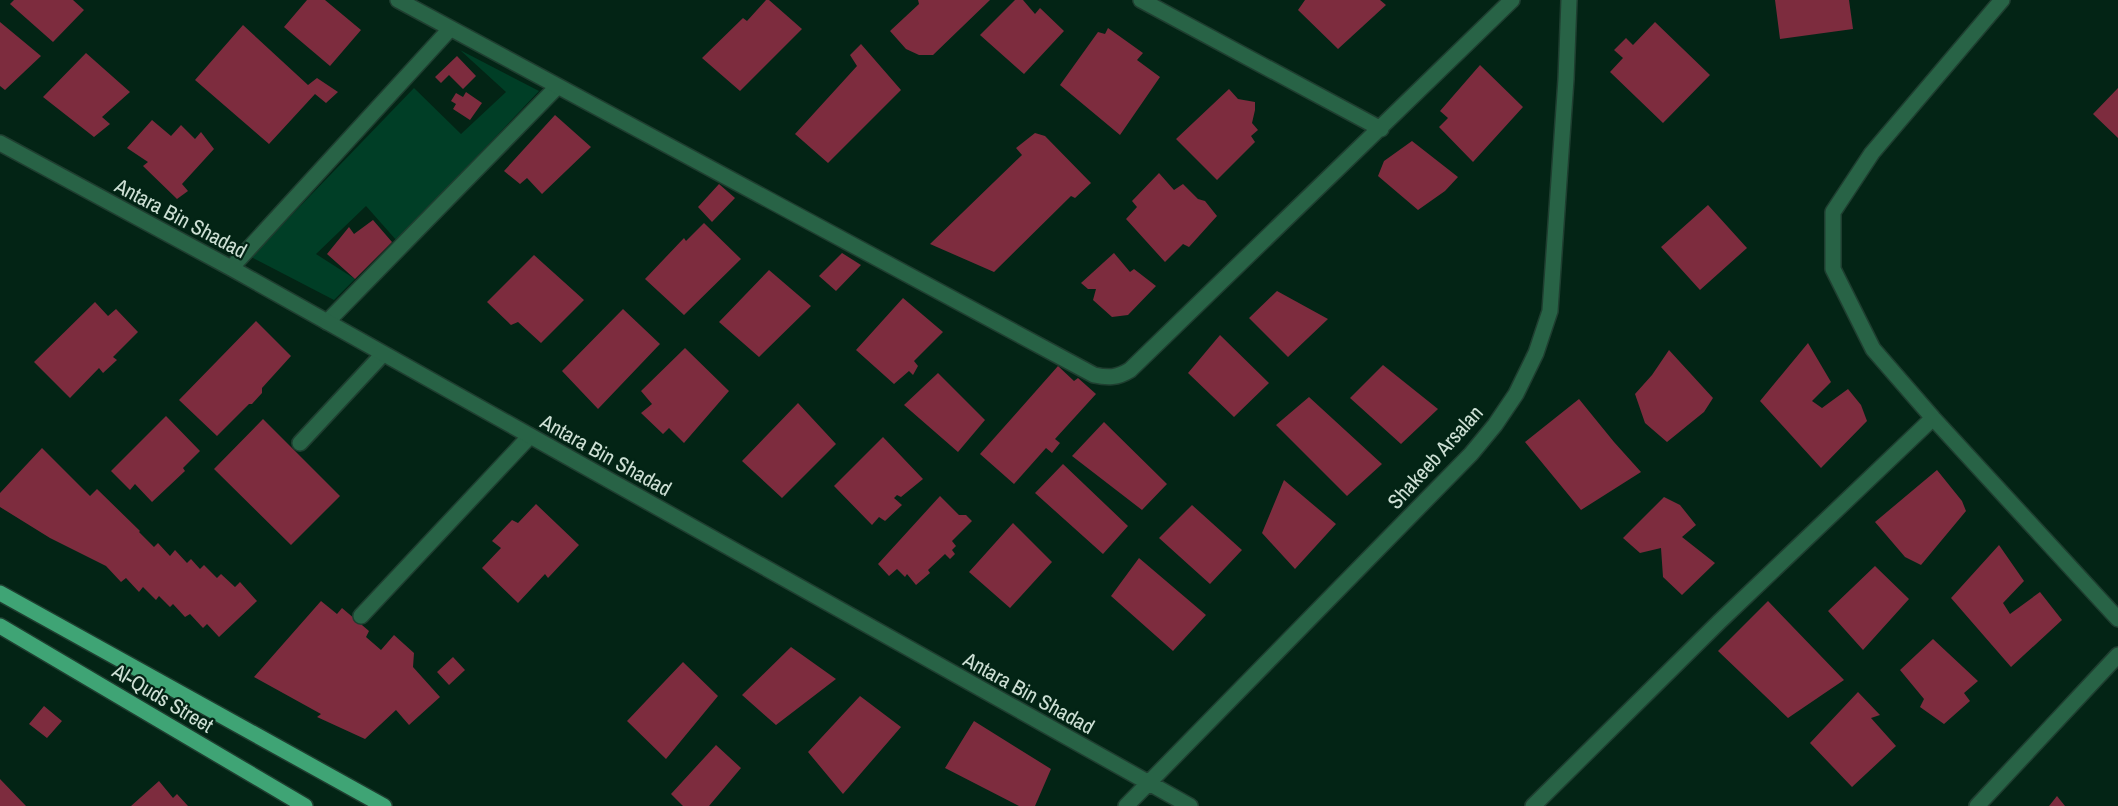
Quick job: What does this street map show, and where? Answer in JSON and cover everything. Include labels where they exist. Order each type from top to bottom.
[{"type":"main road","points":[[0,592],[384,806]]},
{"type":"main road","name":"Al-Quds Street","points":[[0,626],[305,806]]},
{"type":"street","points":[[398,0],[1094,375],[1108,378],[1119,376],[1130,370],[1512,0]]},
{"type":"street","points":[[1141,0],[1381,129]]},
{"type":"street","name":"Shakeeb Arsalan","points":[[1126,806],[1471,454],[1496,425],[1516,394],[1536,353],[1550,311],[1566,79],[1569,0]]},
{"type":"street","points":[[2002,0],[1872,153],[1833,212],[1833,269],[1873,349],[1933,418],[2118,619]]},
{"type":"street","points":[[231,268],[450,29]]},
{"type":"street","points":[[327,322],[557,87]]},
{"type":"street","name":"Antara Bin Shadad","points":[[0,143],[231,268],[1190,806]]},
{"type":"street","points":[[300,443],[383,354]]},
{"type":"street","points":[[1533,806],[1719,622],[1933,418]]},
{"type":"street","points":[[361,616],[530,436]]},
{"type":"street","points":[[1977,806],[2118,655]]},
{"type":"green space","points":[[460,50],[539,91],[397,241],[366,206],[316,254],[355,279],[334,300],[251,257],[414,88],[461,134],[506,92]]},
{"type":"building","points":[[14,0],[73,0],[84,10],[53,42],[10,4]]},
{"type":"building","points":[[307,0],[325,0],[361,30],[330,66],[284,27]]},
{"type":"building","points":[[766,0],[769,0],[802,29],[740,91],[702,58],[743,18],[747,21]]},
{"type":"building","points":[[918,0],[990,0],[933,55],[919,55],[906,49],[890,31],[919,4]]},
{"type":"building","points":[[1015,0],[1023,0],[1035,14],[1040,8],[1064,31],[1024,74],[980,35]]},
{"type":"building","points":[[1305,0],[1380,0],[1386,5],[1338,49],[1298,10]]},
{"type":"building","points":[[1775,0],[1849,0],[1853,29],[1780,39]]},
{"type":"building","points":[[0,22],[41,56],[5,90],[0,86]]},
{"type":"building","points":[[1655,22],[1710,75],[1663,123],[1610,72],[1623,58],[1614,50],[1626,38],[1633,45]]},
{"type":"building","points":[[243,25],[308,85],[317,78],[338,92],[326,103],[315,94],[269,144],[195,80]]},
{"type":"building","points":[[1108,28],[1143,53],[1137,60],[1160,77],[1120,135],[1060,85],[1098,32],[1105,34]]},
{"type":"building","points":[[861,44],[901,90],[828,163],[795,134],[857,66],[850,55]]},
{"type":"building","points":[[86,53],[130,92],[102,117],[110,124],[94,137],[43,97]]},
{"type":"building","points":[[457,56],[476,76],[463,89],[449,75],[441,83],[435,77]]},
{"type":"building","points":[[1480,65],[1523,107],[1473,162],[1439,127],[1448,118],[1440,111]]},
{"type":"building","points":[[2118,88],[2118,138],[2093,114]]},
{"type":"building","points":[[1229,89],[1238,99],[1255,102],[1252,123],[1258,130],[1251,136],[1255,142],[1217,180],[1176,139]]},
{"type":"building","points":[[466,92],[482,103],[470,120],[453,109],[456,104],[451,101],[456,93],[463,97]]},
{"type":"building","points":[[555,115],[591,147],[542,194],[527,178],[520,184],[504,171]]},
{"type":"building","points":[[152,120],[171,136],[181,125],[195,139],[201,132],[214,149],[182,184],[188,191],[177,199],[143,166],[148,162],[127,148]]},
{"type":"building","points":[[1035,133],[1045,136],[1091,183],[1075,198],[1071,196],[994,272],[930,244],[1022,155],[1016,148]]},
{"type":"building","points":[[1412,141],[1458,177],[1445,191],[1418,210],[1378,176],[1384,161]]},
{"type":"building","points":[[1159,173],[1174,190],[1183,184],[1198,199],[1205,201],[1217,216],[1189,247],[1183,244],[1165,262],[1126,219],[1137,207],[1132,201]]},
{"type":"building","points":[[719,184],[735,198],[712,222],[698,207]]},
{"type":"building","points":[[1708,205],[1747,248],[1700,290],[1661,247]]},
{"type":"building","points":[[373,220],[392,242],[355,279],[327,254],[349,227],[354,234]]},
{"type":"building","points":[[704,223],[741,259],[684,315],[645,279],[684,238],[686,241]]},
{"type":"building","points":[[842,253],[861,265],[836,291],[819,276]]},
{"type":"building","points":[[1114,253],[1130,272],[1134,269],[1156,286],[1128,315],[1112,317],[1093,300],[1096,289],[1088,289],[1081,283]]},
{"type":"building","points":[[534,255],[584,300],[541,343],[518,322],[511,325],[487,302]]},
{"type":"building","points":[[769,270],[811,306],[759,357],[719,322]]},
{"type":"building","points":[[1277,291],[1328,319],[1288,357],[1249,318]]},
{"type":"building","points":[[903,298],[943,332],[914,361],[918,366],[913,375],[909,371],[894,384],[856,350]]},
{"type":"building","points":[[95,302],[108,316],[116,309],[138,332],[113,357],[117,360],[103,373],[99,368],[70,398],[34,362]]},
{"type":"building","points":[[623,309],[660,344],[598,409],[562,371]]},
{"type":"building","points":[[256,321],[291,356],[262,388],[262,393],[252,404],[249,404],[217,436],[179,400]]},
{"type":"building","points":[[1220,335],[1269,383],[1234,417],[1188,373]]},
{"type":"building","points":[[1808,343],[1831,382],[1812,401],[1822,408],[1848,389],[1861,405],[1867,421],[1821,468],[1760,401]]},
{"type":"building","points":[[685,348],[729,391],[684,443],[669,428],[663,434],[641,413],[652,404],[641,391]]},
{"type":"building","points":[[1669,350],[1713,398],[1704,412],[1667,442],[1645,423],[1635,394],[1652,375]]},
{"type":"building","points":[[1383,365],[1438,409],[1401,444],[1350,398]]},
{"type":"building","points":[[1058,366],[1074,381],[1078,378],[1096,394],[1055,439],[1060,443],[1052,453],[1046,448],[1014,484],[980,454]]},
{"type":"building","points":[[938,373],[985,420],[958,452],[904,405]]},
{"type":"building","points":[[1309,397],[1382,464],[1347,496],[1276,425]]},
{"type":"building","points":[[1579,399],[1641,472],[1581,510],[1525,442]]},
{"type":"building","points":[[798,403],[836,444],[782,498],[742,461]]},
{"type":"building","points":[[166,416],[200,451],[183,468],[185,471],[152,502],[135,484],[130,490],[111,471]]},
{"type":"building","points":[[263,419],[340,496],[291,545],[214,469]]},
{"type":"building","points":[[1104,422],[1167,484],[1142,510],[1072,456]]},
{"type":"building","points":[[883,437],[923,479],[901,497],[897,495],[894,498],[902,505],[885,521],[879,517],[872,525],[834,486]]},
{"type":"building","points":[[42,448],[90,496],[97,489],[154,547],[158,543],[170,556],[175,550],[187,563],[191,559],[200,569],[204,565],[217,578],[221,574],[235,587],[240,582],[257,601],[219,637],[207,624],[203,628],[190,614],[185,617],[173,604],[170,607],[159,596],[156,600],[143,587],[139,592],[126,578],[121,582],[106,566],[50,538],[0,507],[0,493]]},
{"type":"building","points":[[1063,464],[1128,526],[1103,554],[1035,493]]},
{"type":"building","points":[[1937,470],[1962,501],[1966,511],[1921,565],[1905,557],[1875,522]]},
{"type":"building","points":[[1284,480],[1336,524],[1295,569],[1262,533]]},
{"type":"building","points":[[940,496],[959,515],[966,515],[972,521],[952,541],[956,546],[952,550],[955,554],[950,559],[945,554],[928,570],[930,573],[916,585],[907,574],[905,577],[897,569],[889,576],[878,564]]},
{"type":"building","points":[[1664,497],[1680,505],[1696,525],[1682,537],[1715,563],[1682,595],[1663,577],[1661,548],[1640,553],[1623,538]]},
{"type":"building","points":[[536,504],[579,545],[548,578],[545,574],[518,603],[482,568],[501,548],[492,541],[512,520],[518,523]]},
{"type":"building","points":[[1192,505],[1242,550],[1210,584],[1159,538]]},
{"type":"building","points":[[1013,523],[1052,562],[1010,608],[969,572]]},
{"type":"building","points":[[1999,545],[2024,581],[2003,603],[2010,614],[2040,592],[2062,620],[2011,667],[1951,598]]},
{"type":"building","points":[[1139,558],[1206,615],[1173,651],[1111,596]]},
{"type":"building","points":[[1875,566],[1909,599],[1863,650],[1828,611]]},
{"type":"building","points":[[321,601],[337,614],[342,608],[369,631],[366,637],[381,650],[394,635],[414,653],[413,667],[440,697],[409,725],[396,710],[365,739],[317,717],[321,714],[254,677]]},
{"type":"building","points":[[1768,601],[1844,680],[1788,718],[1718,651]]},
{"type":"building","points":[[1933,639],[1978,681],[1964,693],[1970,701],[1944,724],[1920,707],[1924,699],[1900,670]]},
{"type":"building","points":[[791,647],[836,679],[776,725],[742,695]]},
{"type":"building","points":[[453,657],[465,670],[449,685],[437,672]]},
{"type":"building","points":[[683,662],[718,696],[666,759],[627,721]]},
{"type":"building","points":[[1858,692],[1880,715],[1871,718],[1896,746],[1852,787],[1810,743]]},
{"type":"building","points":[[860,696],[901,727],[843,794],[808,752]]},
{"type":"building","points":[[44,706],[62,721],[47,738],[29,724]]},
{"type":"building","points":[[974,721],[1051,769],[1035,806],[1019,806],[945,768]]},
{"type":"building","points":[[716,745],[741,768],[709,806],[683,806],[671,794]]},
{"type":"building","points":[[0,779],[26,806],[0,806]]},
{"type":"building","points":[[159,781],[173,798],[177,794],[188,806],[131,806]]},
{"type":"building","points":[[2057,796],[2065,806],[2049,806]]}]
